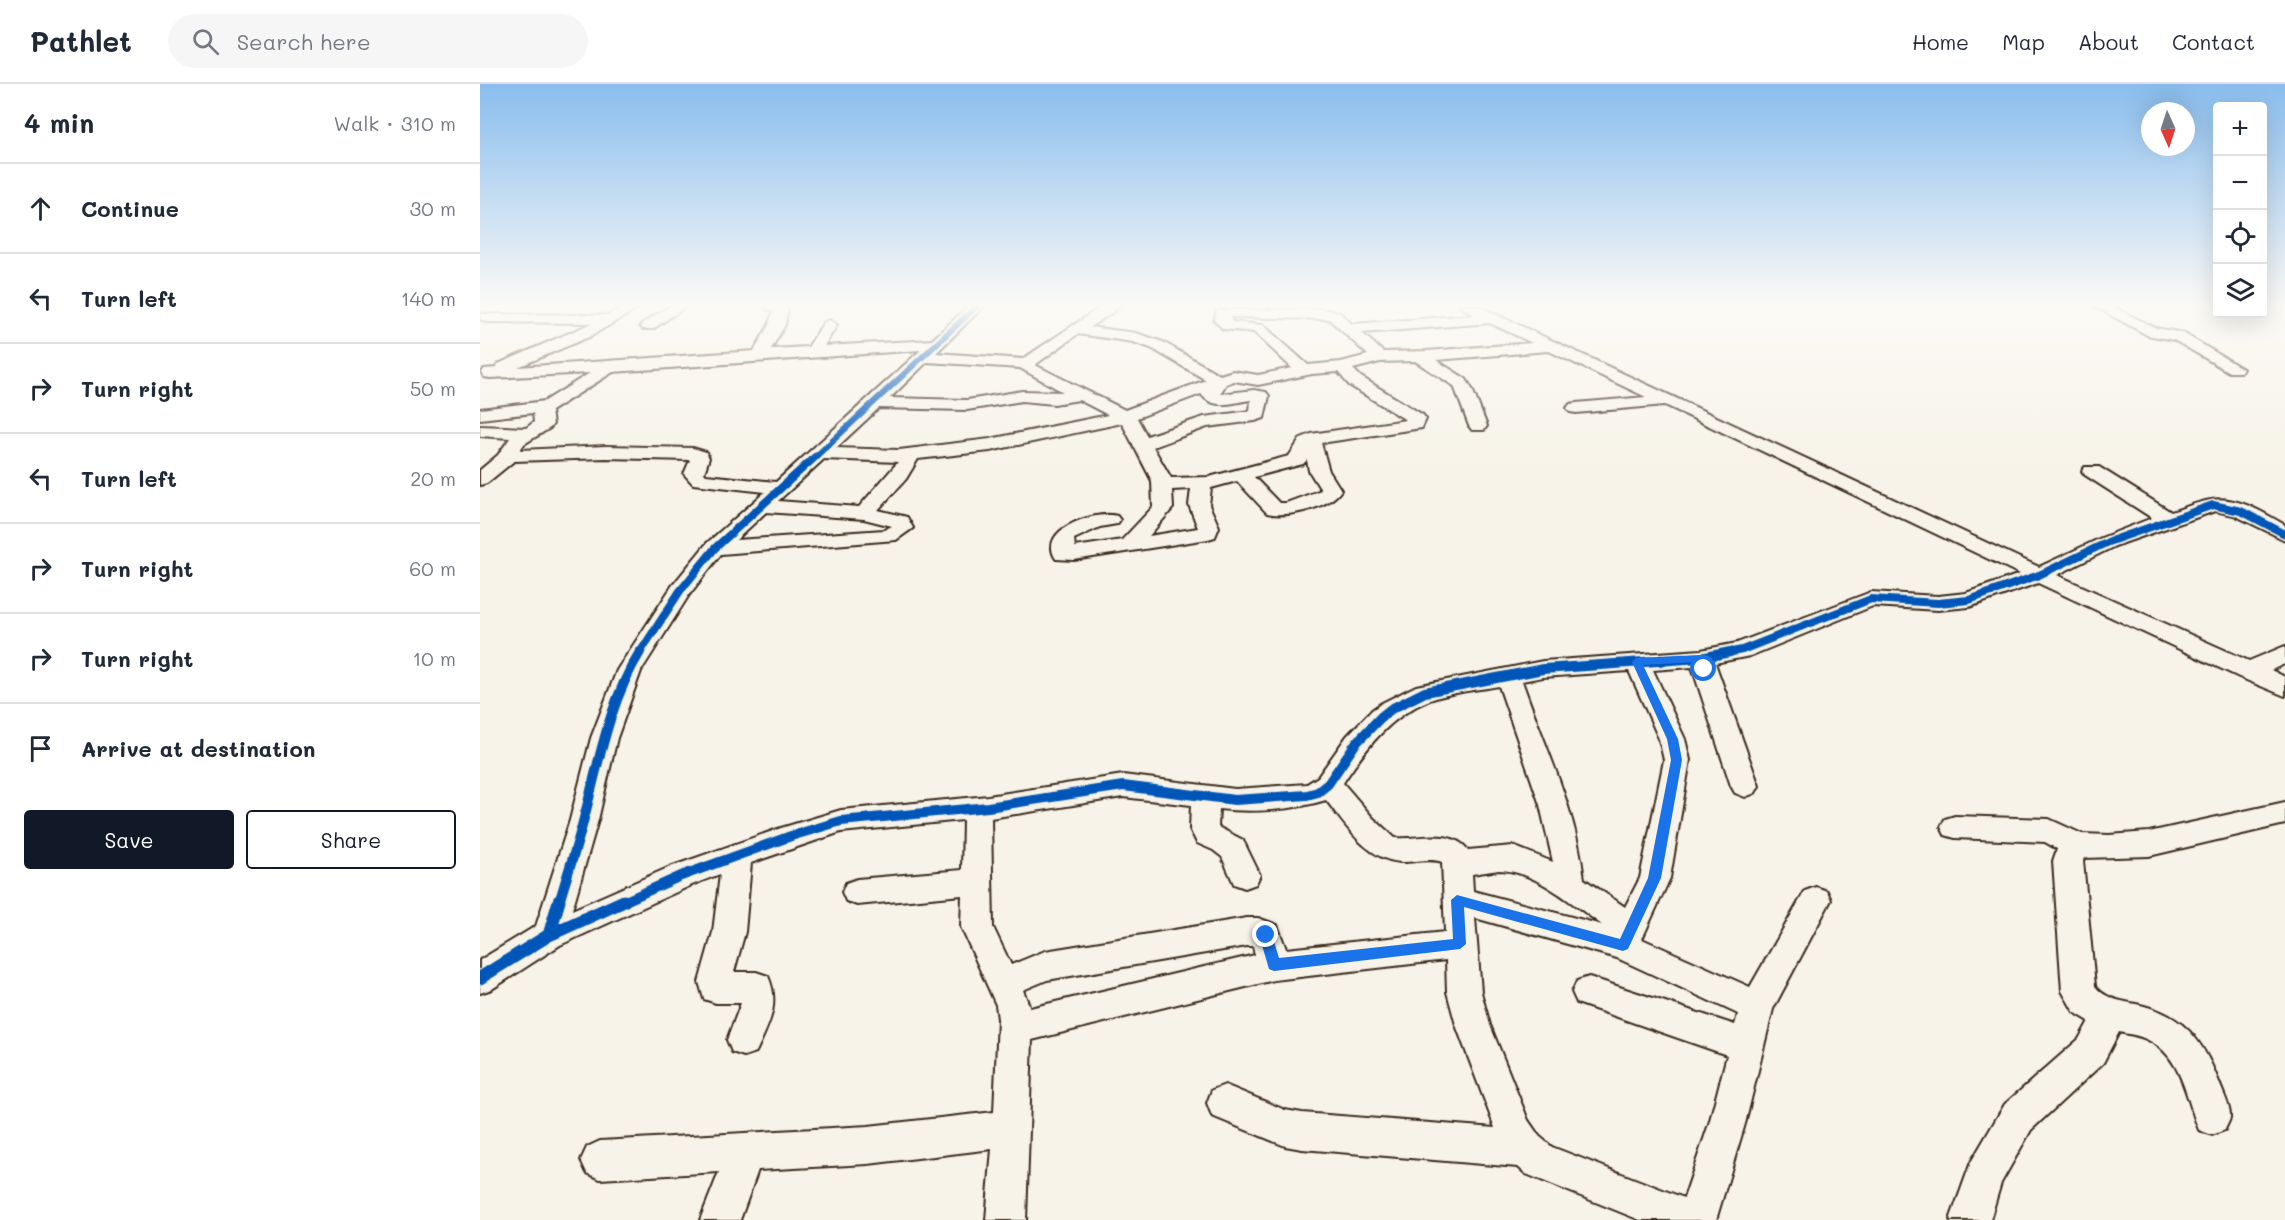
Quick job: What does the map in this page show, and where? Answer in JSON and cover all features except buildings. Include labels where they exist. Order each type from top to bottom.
[{"type":"street","points":[[485,375],[525,359]]},
{"type":"street","points":[[485,375],[608,369],[724,359]]},
{"type":"street","points":[[832,369],[841,359]]},
{"type":"street","points":[[549,935],[584,820],[604,738],[629,670],[680,591],[715,548],[874,404],[920,359]]},
{"type":"street","points":[[988,359],[1026,364],[1033,359]]},
{"type":"street","points":[[1184,359],[1218,381]]},
{"type":"street","points":[[1292,359],[1304,370]]},
{"type":"street","points":[[819,453],[912,454],[1002,442],[1125,417],[1233,376],[1258,380],[1304,370],[1342,367],[1372,359]]},
{"type":"street","points":[[1423,359],[1460,383],[1478,426]]},
{"type":"street","points":[[1581,359],[2038,575],[2285,687]]},
{"type":"street","points":[[2218,359],[2235,369]]},
{"type":"street","points":[[1026,364],[1028,368],[1131,422],[1162,481],[1162,508],[1129,545]]},
{"type":"street","points":[[1162,481],[1171,485],[1202,484],[1296,459],[1311,440],[1411,425],[1418,421],[1355,381],[1342,367]]},
{"type":"street","points":[[480,414],[543,407],[557,403],[608,369]]},
{"type":"street","points":[[1143,444],[1204,422],[1258,414],[1261,398],[1258,395],[1219,400],[1210,395],[1210,390],[1218,385],[1218,381]]},
{"type":"street","points":[[874,404],[967,405],[1022,396],[1049,399],[1080,395]]},
{"type":"street","points":[[1576,408],[1670,400]]},
{"type":"street","points":[[509,456],[507,455],[514,443],[544,424],[541,415],[543,407]]},
{"type":"street","points":[[480,431],[530,433]]},
{"type":"street","points":[[1241,474],[1274,509],[1288,509],[1328,495],[1331,490],[1319,471],[1311,440]]},
{"type":"street","points":[[480,479],[509,456],[606,452],[693,454],[700,458],[694,474],[700,480],[780,488]]},
{"type":"street","points":[[864,513],[899,475],[912,454]]},
{"type":"street","points":[[2092,471],[2167,519]]},
{"type":"street","points":[[1110,520],[1096,521],[1067,535],[1064,539],[1064,554],[1208,533],[1209,527],[1199,506],[1202,484]]},
{"type":"street","points":[[480,978],[549,935],[681,876],[791,836],[841,821],[977,808],[1123,786],[1235,800],[1307,795],[1318,792],[1328,784],[1356,743],[1391,709],[1439,688],[1543,669],[1701,658],[1742,650],[1871,598],[1952,602],[1969,600],[2038,575],[2108,542],[2167,519],[2193,510],[2224,504],[2239,509],[2285,534]]},
{"type":"street","points":[[715,548],[889,536],[896,534],[904,524],[900,521],[864,513],[761,506]]},
{"type":"street","points":[[2248,670],[2285,654]]},
{"type":"street","points":[[1701,658],[1746,786]]},
{"type":"street","points":[[1627,937],[1654,878],[1677,760],[1672,739],[1636,662]]},
{"type":"street","points":[[1508,675],[1519,712],[1546,782],[1568,860],[1570,885]]},
{"type":"street","points":[[1328,784],[1386,846],[1402,850],[1438,847],[1456,856],[1464,992],[1473,1025],[1515,1133],[1526,1149],[1539,1161],[1689,1220]]},
{"type":"street","points":[[1206,797],[1204,829],[1208,835],[1229,843],[1245,875]]},
{"type":"street","points":[[977,808],[977,927],[1013,1005],[1015,1028],[1006,1220]]},
{"type":"street","points":[[2212,1117],[2195,1066],[2172,1038],[2156,1026],[2111,1013],[2090,1004],[2079,991],[2068,861],[2072,848],[2078,846],[2109,847],[2149,844],[2285,813]]},
{"type":"street","points":[[1955,826],[2049,831],[2078,846]]},
{"type":"street","points":[[736,856],[729,933],[715,982],[716,988],[756,987],[759,992],[758,1006],[744,1040]]},
{"type":"street","points":[[1456,864],[1513,858],[1570,885],[1627,937],[1757,1006]]},
{"type":"street","points":[[857,892],[976,881]]},
{"type":"street","points":[[1457,900],[1627,937]]},
{"type":"street","points":[[1696,1220],[1727,1124],[1757,1006],[1816,900]]},
{"type":"street","points":[[1003,983],[1045,966],[1247,932],[1266,935],[1274,965]]},
{"type":"street","points":[[1015,1028],[1274,965],[1460,944]]},
{"type":"street","points":[[1589,992],[1747,1045]]},
{"type":"street","points":[[1970,1220],[1984,1175],[2018,1117],[2091,1051],[2111,1013]]},
{"type":"street","points":[[1224,1103],[1285,1128],[1302,1131],[1526,1149]]},
{"type":"street","points":[[600,1160],[868,1145],[1012,1128]]},
{"type":"street","points":[[720,1220],[746,1152]]},
{"type":"cycle path","points":[[549,935],[584,820],[604,738],[629,670],[680,591],[715,548],[921,359]]},
{"type":"cycle path","points":[[480,978],[549,935],[681,876],[791,836],[841,821],[988,807],[1123,786],[1235,800],[1307,795],[1318,792],[1328,784],[1356,743],[1381,717],[1391,709],[1425,692],[1543,669],[1701,658],[1742,650],[1871,599],[1938,603],[1969,600],[2039,575],[2108,542],[2213,505],[2232,507],[2285,534]]},
{"type":"route","points":[[1266,935],[1274,965],[1460,944],[1457,900],[1571,929],[1623,945],[1654,878],[1677,760],[1672,739],[1636,662],[1701,658],[1704,669]]}]
